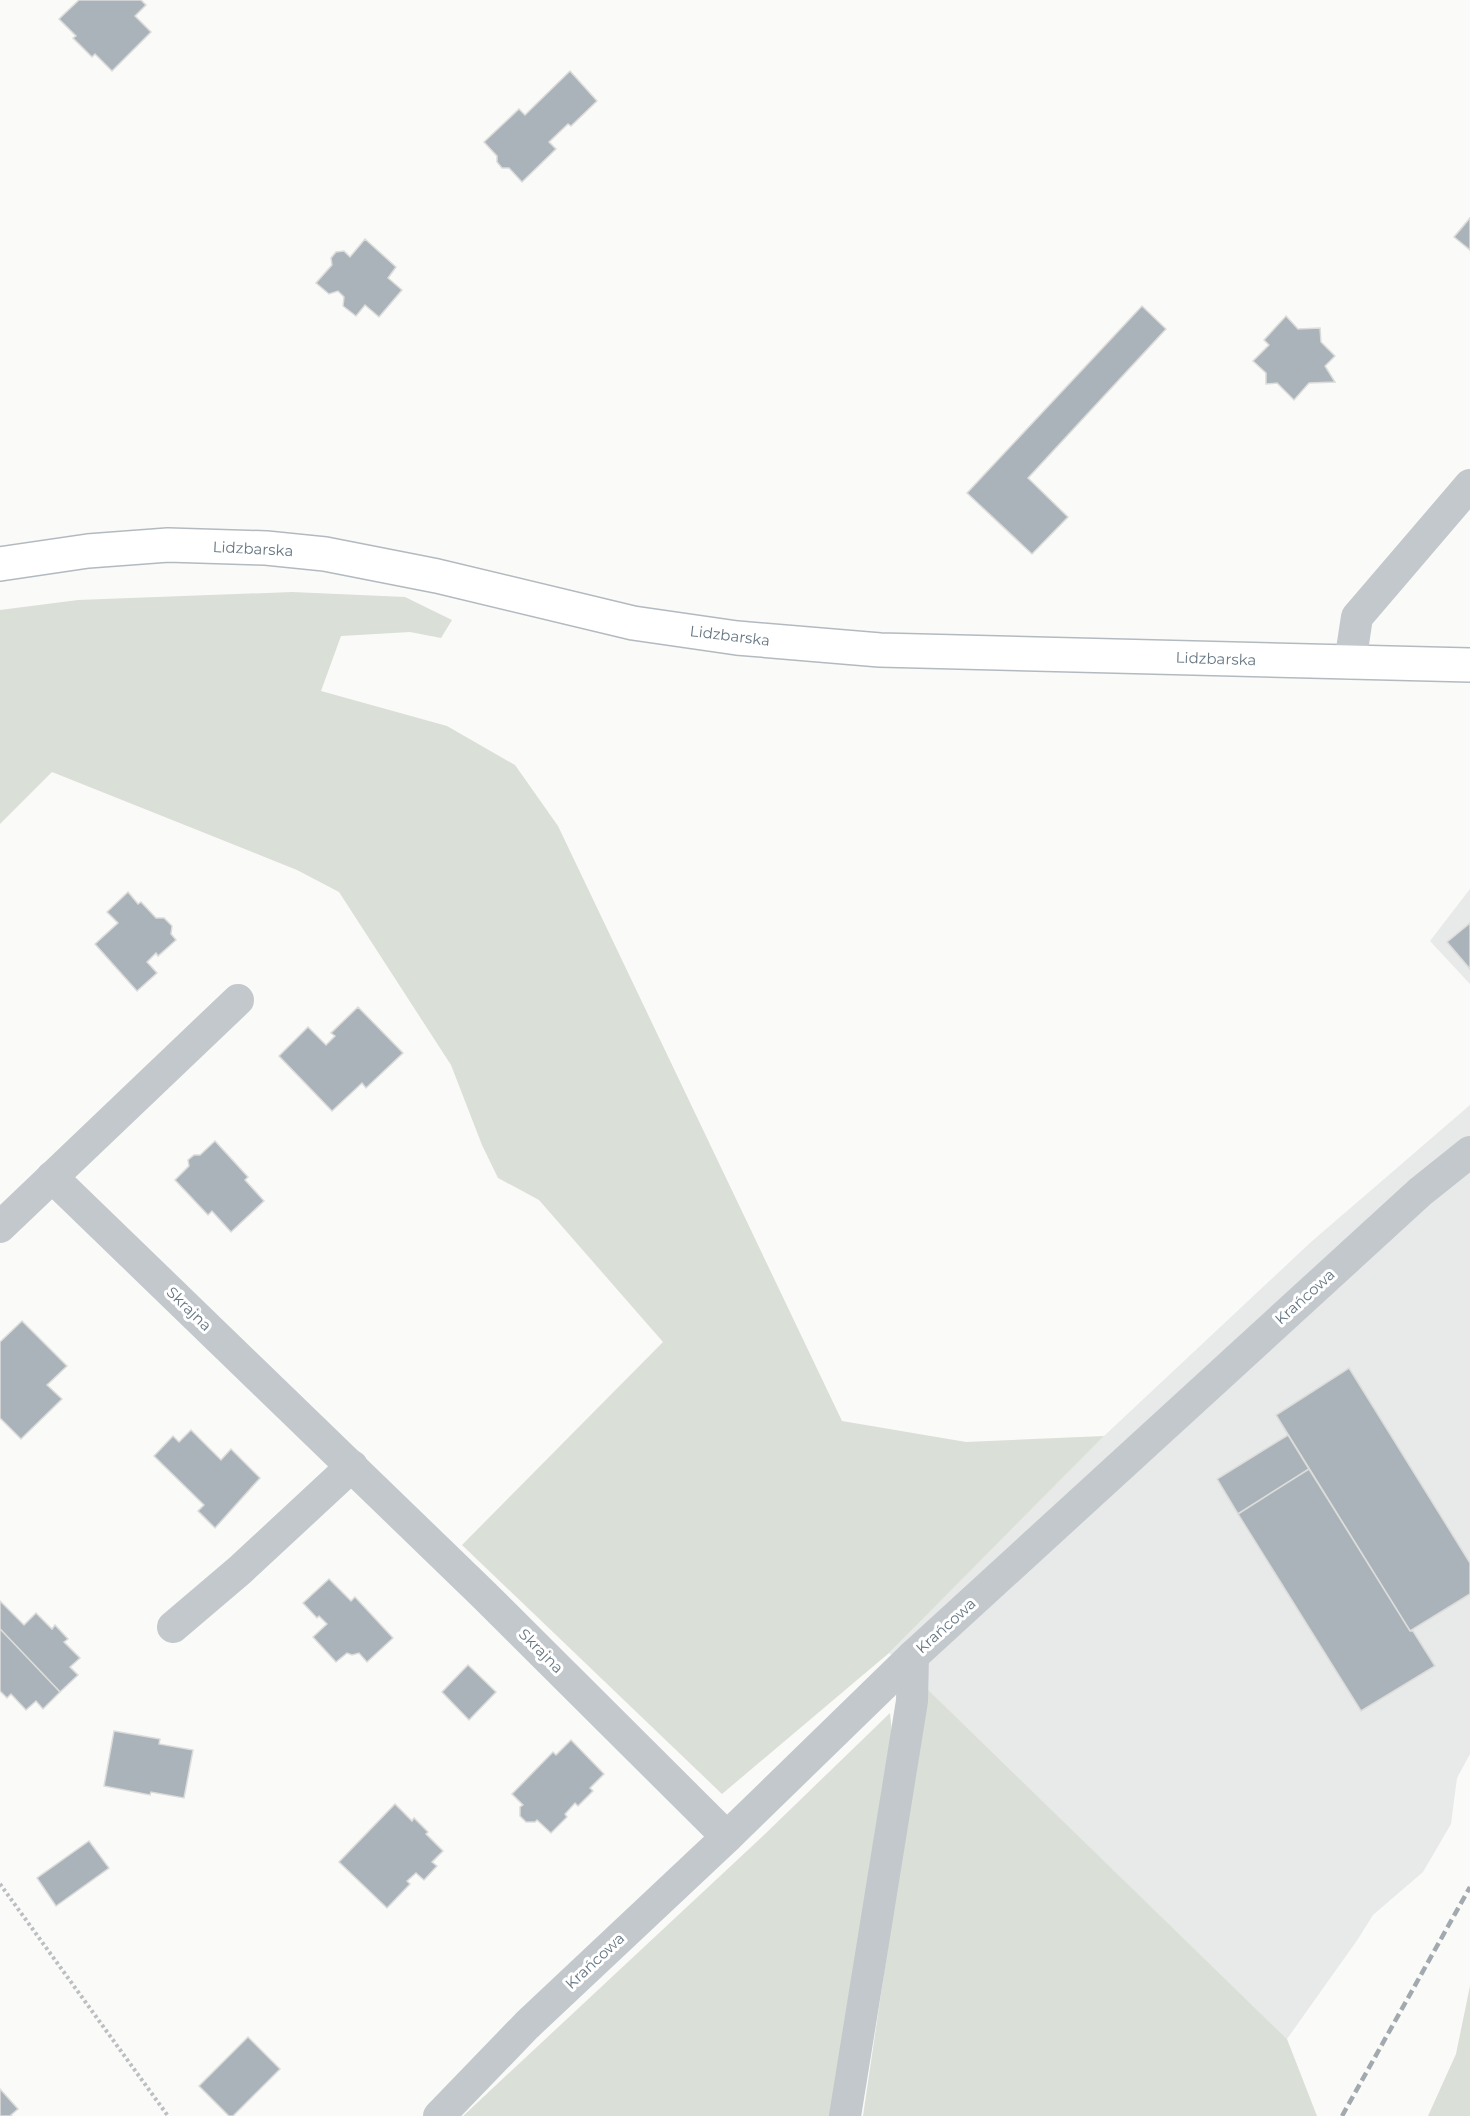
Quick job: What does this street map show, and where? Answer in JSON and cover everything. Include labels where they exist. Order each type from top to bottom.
[{"type":"main road","name":"Lidzbarska","points":[[0,564],[88,551],[168,545],[266,548],[325,554],[437,576],[633,623],[737,638],[880,650],[1470,665]]},
{"type":"street","points":[[1350,663],[1357,617],[1470,485]]},
{"type":"street","points":[[0,1227],[238,1000]]},
{"type":"street","name":"Krańcowa","points":[[439,2116],[527,2025],[727,1837],[913,1656],[1420,1192],[1470,1152]]},
{"type":"street","name":"Skrajna","points":[[52,1177],[352,1466],[727,1837]]},
{"type":"street","points":[[172,1627],[240,1570],[352,1466]]},
{"type":"street","points":[[845,2116],[912,1701],[913,1656]]},
{"type":"path","points":[[0,1884],[168,2116]]},
{"type":"shaded area","points":[[292,592],[405,597],[452,620],[441,638],[410,632],[341,636],[321,691],[447,726],[515,765],[558,826],[842,1421],[966,1442],[1104,1436],[889,1653],[722,1794],[462,1545],[663,1342],[539,1200],[498,1178],[482,1145],[451,1065],[339,892],[297,870],[52,772],[0,824],[0,610],[78,600]]},
{"type":"shaded area","points":[[1470,889],[1470,984],[1430,941]]},
{"type":"shaded area","points":[[1470,1105],[1470,1754],[1457,1778],[1451,1824],[1423,1872],[1373,1915],[1287,2039],[889,1653],[1104,1436],[1311,1242]]},
{"type":"shaded area","points":[[926,1688],[1287,2039],[1317,2116],[863,2116]]},
{"type":"shaded area","points":[[890,1713],[893,1743],[833,2116],[463,2116],[765,1834]]},
{"type":"shaded area","points":[[1470,1986],[1470,2116],[1428,2116],[1456,2054]]},
{"type":"building","points":[[79,0],[141,0],[146,5],[135,16],[151,32],[112,71],[95,54],[92,57],[73,38],[76,36],[59,19]]},
{"type":"building","points":[[570,71],[597,101],[571,126],[568,124],[549,142],[556,149],[522,182],[509,168],[502,168],[497,162],[497,156],[484,142],[519,109],[525,115]]},
{"type":"building","points":[[1470,218],[1470,250],[1454,237]]},
{"type":"building","points":[[365,239],[396,267],[388,278],[402,290],[379,317],[365,305],[356,316],[343,306],[344,297],[338,291],[329,294],[316,283],[332,265],[331,258],[336,252],[344,251],[350,257]]},
{"type":"building","points":[[1142,306],[1166,329],[1028,478],[1068,517],[1032,554],[967,493]]},
{"type":"building","points":[[1286,316],[1298,329],[1320,328],[1321,342],[1335,356],[1325,366],[1335,382],[1309,383],[1294,400],[1277,383],[1266,384],[1266,373],[1253,361],[1269,345],[1264,340]]},
{"type":"building","points":[[128,892],[138,904],[141,902],[156,918],[164,918],[172,926],[171,934],[176,940],[158,956],[156,953],[147,962],[157,973],[137,991],[95,944],[118,923],[107,912]]},
{"type":"building","points":[[1470,923],[1470,969],[1447,942]]},
{"type":"building","points":[[358,1007],[403,1053],[366,1088],[362,1083],[332,1111],[279,1056],[308,1027],[326,1045],[335,1036],[331,1033]]},
{"type":"building","points":[[215,1141],[248,1177],[245,1180],[264,1201],[231,1232],[212,1211],[208,1215],[175,1180],[189,1166],[188,1160],[194,1155],[200,1155]]},
{"type":"building","points":[[22,1321],[67,1366],[47,1385],[62,1399],[21,1439],[0,1418],[0,1342]]},
{"type":"building","points":[[1349,1368],[1470,1563],[1470,1594],[1410,1631],[1276,1415]]},
{"type":"building","points":[[191,1430],[221,1460],[231,1449],[260,1478],[215,1528],[198,1511],[204,1505],[154,1456],[173,1436],[179,1442]]},
{"type":"building","points":[[1288,1435],[1309,1469],[1238,1514],[1217,1479]]},
{"type":"building","points":[[1309,1469],[1410,1631],[1413,1631],[1435,1666],[1361,1711],[1238,1514]]},
{"type":"building","points":[[329,1579],[351,1601],[355,1597],[393,1638],[367,1662],[359,1653],[352,1655],[347,1653],[336,1662],[313,1637],[327,1624],[319,1616],[317,1618],[303,1603]]},
{"type":"building","points":[[0,1601],[24,1625],[36,1613],[52,1629],[55,1625],[68,1639],[64,1642],[80,1658],[70,1667],[78,1675],[60,1692],[0,1629]]},
{"type":"building","points":[[0,1629],[60,1692],[43,1709],[36,1701],[26,1710],[11,1694],[7,1698],[0,1691]]},
{"type":"building","points":[[468,1665],[496,1692],[469,1720],[442,1692]]},
{"type":"building","points":[[114,1731],[160,1739],[159,1744],[193,1750],[184,1798],[151,1792],[150,1795],[104,1786]]},
{"type":"building","points":[[571,1740],[604,1774],[590,1788],[593,1791],[578,1806],[575,1803],[565,1814],[567,1817],[551,1833],[537,1820],[526,1822],[520,1816],[520,1807],[523,1805],[512,1794],[553,1752],[556,1755]]},
{"type":"building","points":[[395,1804],[412,1821],[414,1818],[443,1851],[432,1862],[437,1866],[424,1880],[416,1873],[407,1881],[410,1884],[387,1908],[339,1862]]},
{"type":"building","points":[[89,1841],[109,1868],[56,1906],[37,1878]]},
{"type":"building","points":[[248,2037],[280,2069],[233,2116],[229,2116],[199,2086]]},
{"type":"building","points":[[0,2089],[18,2109],[12,2116],[0,2116]]},
{"type":"railway","points":[[1342,2116],[1470,1887]]}]
